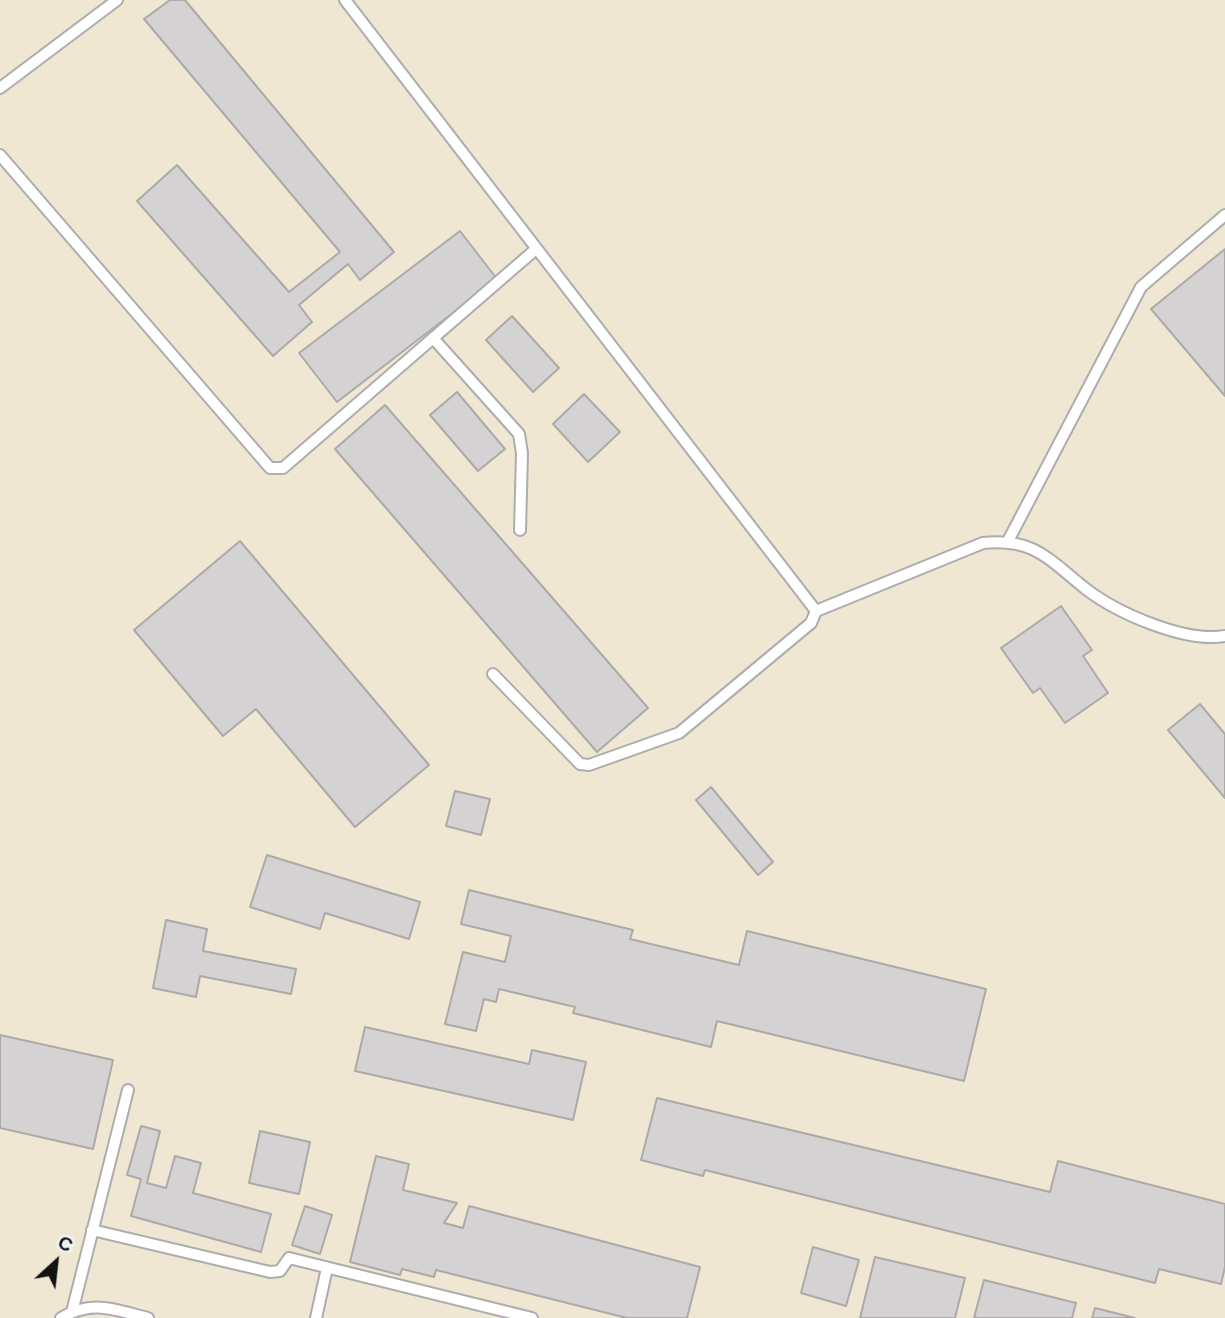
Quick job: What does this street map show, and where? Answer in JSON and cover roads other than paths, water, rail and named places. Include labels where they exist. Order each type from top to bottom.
[{"type":"lane","points":[[0,88],[117,0]]},
{"type":"lane","points":[[345,0],[816,611]]},
{"type":"lane","points":[[0,155],[270,468],[283,468],[536,249]]},
{"type":"lane","points":[[1008,541],[1141,287],[1225,215]]},
{"type":"lane","points":[[433,338],[519,434],[522,453],[520,530]]},
{"type":"lane","points":[[492,674],[580,764],[589,765],[680,733],[811,623],[816,611],[983,543],[1008,541],[1047,555],[1087,590],[1156,626],[1171,632],[1225,636]]},
{"type":"lane","points":[[72,1312],[128,1090]]},
{"type":"lane","points":[[92,1230],[270,1272],[280,1271],[289,1258],[532,1318]]},
{"type":"lane","points":[[316,1318],[327,1268]]},
{"type":"lane","points":[[61,1318],[72,1312],[98,1306],[148,1318]]}]
